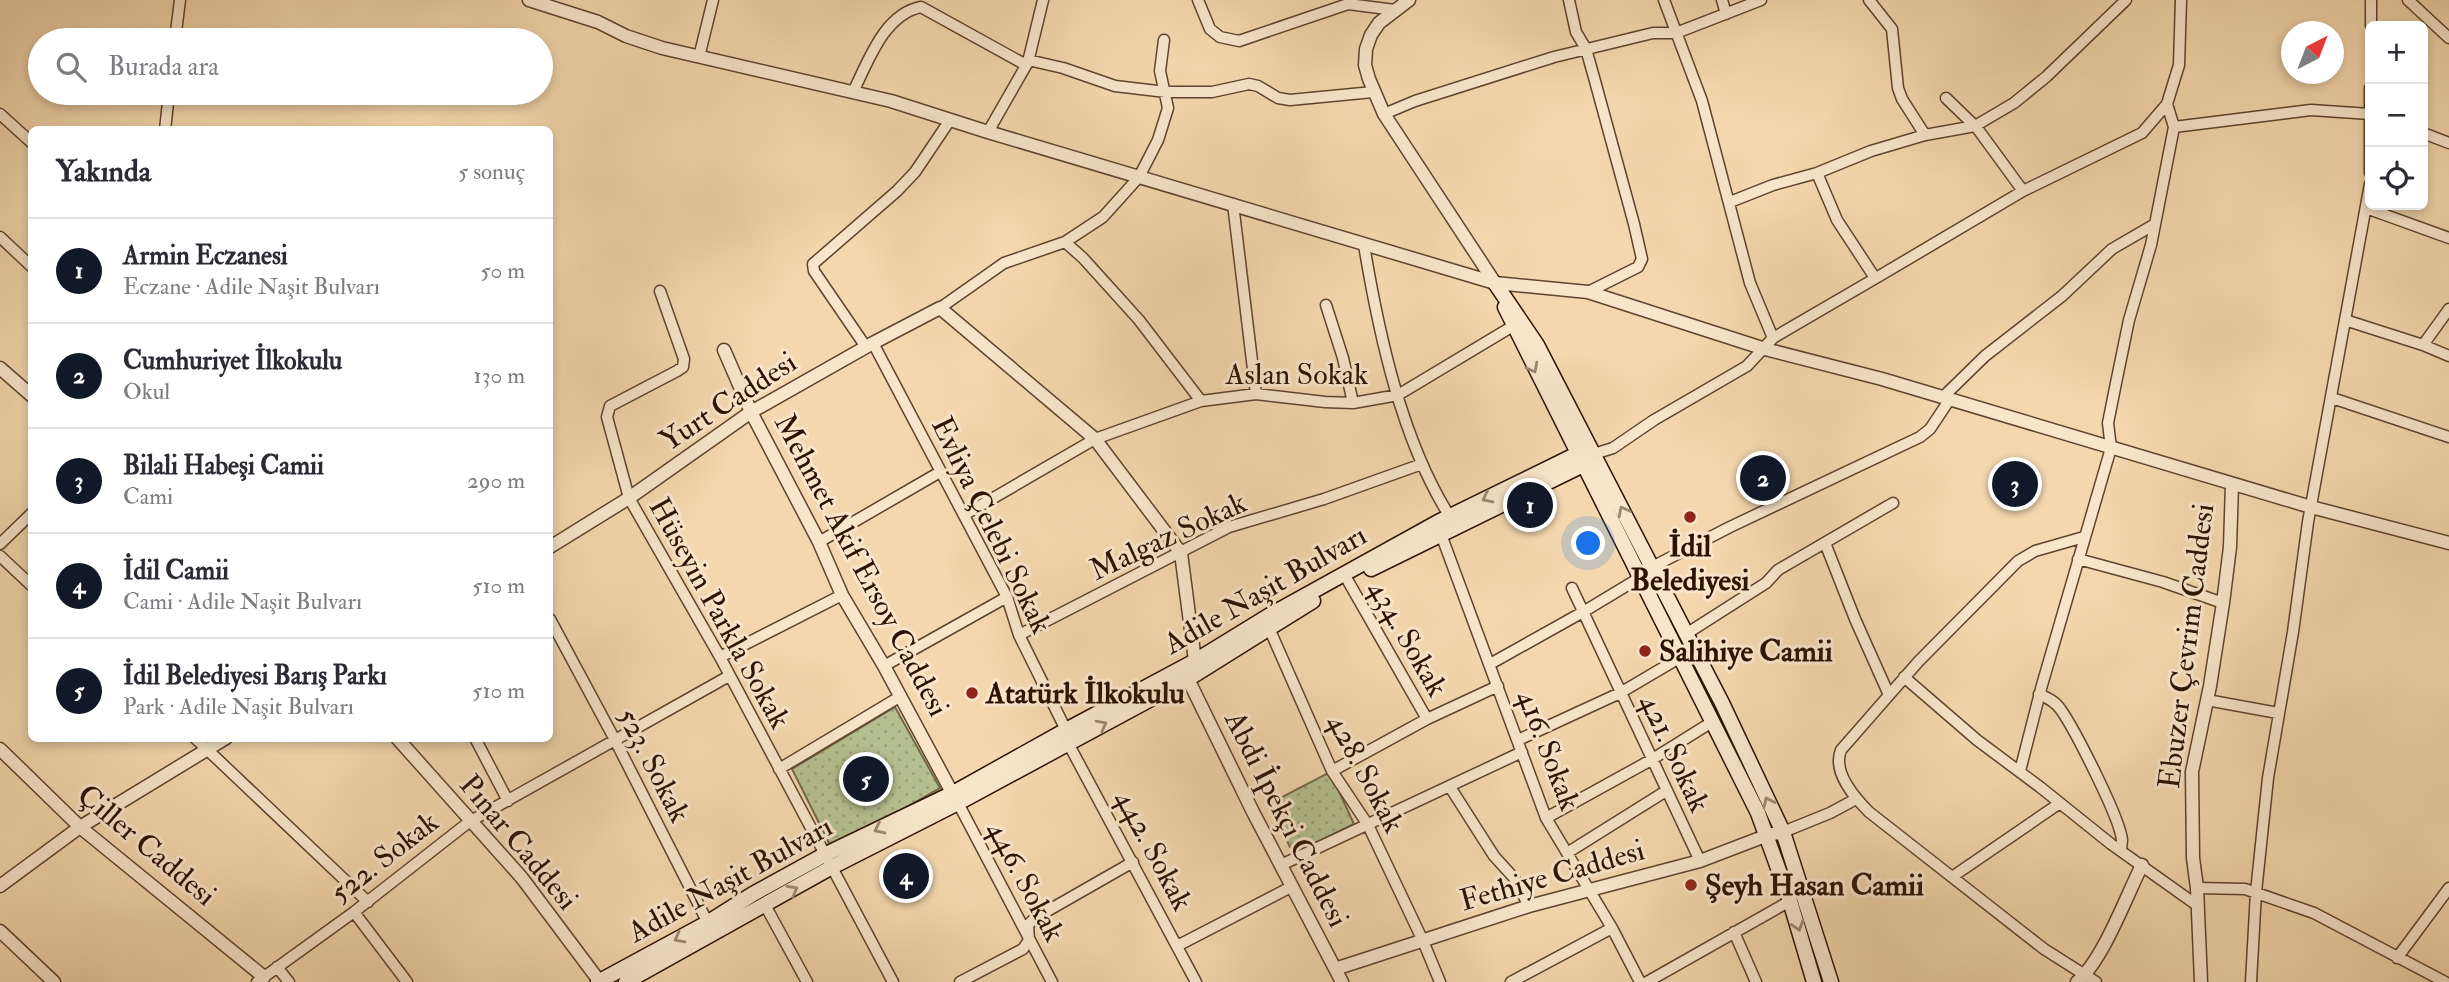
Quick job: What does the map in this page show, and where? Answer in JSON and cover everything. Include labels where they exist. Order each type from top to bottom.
[{"type":"main road","points":[[1495,283],[1513,327],[1712,722],[1775,833],[1790,901],[1814,982]]},
{"type":"main road","points":[[1495,283],[1537,345],[1722,703],[1775,833],[1830,982]]},
{"type":"main road","name":"Adile Naşit Bulvarı","points":[[626,982],[710,929],[753,894],[828,861],[956,798],[1067,736],[1281,609],[1594,454]]},
{"type":"main road","name":"Adile Naşit Bulvarı","points":[[1067,736],[1188,679],[1348,581],[1447,525]]},
{"type":"main road","name":"Adile Naşit Bulvarı","points":[[599,982],[765,905],[828,861]]},
{"type":"street","points":[[176,28],[180,0]]},
{"type":"street","points":[[529,0],[566,6],[626,36],[699,57],[891,101],[1495,283],[1588,292],[1765,349],[1882,379],[2311,507],[2449,543]]},
{"type":"street","points":[[699,57],[713,0]]},
{"type":"street","points":[[988,132],[1027,62],[1043,0]]},
{"type":"street","points":[[1195,0],[1210,29],[1220,37],[1239,41],[1348,4],[1395,10]]},
{"type":"street","points":[[1409,0],[1379,23],[1371,35],[1366,49],[1365,65],[1373,92],[1384,114],[1495,283]]},
{"type":"street","points":[[1569,0],[1576,32],[1586,49],[1642,259],[1638,267],[1588,292]]},
{"type":"street","points":[[1664,0],[1702,101],[1750,283],[1773,338]]},
{"type":"street","points":[[1722,0],[1726,14]]},
{"type":"street","points":[[1384,114],[1415,101],[1554,57],[1653,33],[1676,33],[1761,0]]},
{"type":"street","points":[[1869,0],[1892,29],[1898,88],[1925,135]]},
{"type":"street","points":[[1730,202],[1773,185],[1816,173],[1871,150],[1925,135],[1975,126],[2014,103],[2046,77],[2126,0]]},
{"type":"street","points":[[1594,454],[1613,448],[1654,420],[1748,366],[1773,338],[2023,191],[2142,133],[2167,104],[2179,65],[2181,0]]},
{"type":"street","points":[[2371,0],[2371,21]]},
{"type":"street","points":[[2408,0],[2449,38]]},
{"type":"street","points":[[853,92],[881,37],[898,18],[911,9],[921,7],[1027,62],[1063,68],[1115,86],[1166,92],[1212,92],[1249,84],[1258,86],[1278,98],[1290,100],[1373,92]]},
{"type":"street","points":[[1164,40],[1160,71],[1168,108],[1158,141],[1139,177],[1104,218],[1065,242],[1004,263],[940,308],[1095,439],[1181,553],[1195,661]]},
{"type":"street","points":[[1946,98],[1975,126],[2023,191]]},
{"type":"street","points":[[2020,771],[2039,694],[2111,448],[2108,423],[2129,320],[2155,224],[2174,127],[2167,104]]},
{"type":"street","points":[[165,126],[168,105]]},
{"type":"street","points":[[2174,127],[2311,110],[2365,114]]},
{"type":"street","points":[[0,114],[28,140]]},
{"type":"street","name":"Evliya Çelebi Sokak","points":[[950,120],[915,172],[813,264],[814,271],[869,345],[964,515],[1007,597],[1019,635],[1067,736]]},
{"type":"street","points":[[2428,135],[2449,143]]},
{"type":"street","points":[[1816,173],[1837,220],[1875,278]]},
{"type":"street","points":[[1233,204],[1256,394]]},
{"type":"street","points":[[2251,982],[2256,892],[2268,778],[2311,507],[2366,210]]},
{"type":"street","points":[[2371,210],[2449,239]]},
{"type":"street","points":[[1652,567],[1920,437],[1930,429],[1946,398],[1985,356],[2062,296],[2112,249],[2155,224]]},
{"type":"street","points":[[0,236],[28,263]]},
{"type":"street","points":[[1065,242],[1139,320],[1200,401]]},
{"type":"street","name":"416. Sokak","points":[[1364,245],[1375,309],[1398,396],[1422,464],[1441,505],[1490,664],[1546,818],[1640,982]]},
{"type":"street","name":"Hüseyin Parkla Sokak","points":[[660,291],[684,359],[682,367],[677,371],[610,406],[607,417],[628,498],[720,657],[893,982]]},
{"type":"street","points":[[1326,305],[1343,358],[1353,402]]},
{"type":"street","name":"Yurt Caddesi","points":[[553,545],[628,498],[751,412],[940,308]]},
{"type":"street","points":[[2423,345],[2449,309]]},
{"type":"street","points":[[2345,320],[2449,356]]},
{"type":"street","name":"Aslan Sokak","points":[[964,515],[1095,439],[1200,401],[1256,394],[1325,402],[1353,402],[1398,396],[1513,327]]},
{"type":"street","name":"Mehmet Akif Ersoy Caddesi","points":[[724,350],[751,412],[819,542],[842,595],[956,798]]},
{"type":"street","points":[[0,369],[28,393]]},
{"type":"street","points":[[2332,398],[2449,437]]},
{"type":"street","name":"Malgaz Sokak","points":[[1019,635],[1229,527],[1324,499],[1422,464]]},
{"type":"street","points":[[819,542],[940,472]]},
{"type":"street","name":"Ebuzer Çevrim Caddesi","points":[[2202,982],[2193,858],[2192,772],[2223,603],[2230,547],[2232,484]]},
{"type":"street","points":[[1686,634],[1766,583],[1778,570],[1893,503]]},
{"type":"street","points":[[0,544],[28,517]]},
{"type":"street","points":[[2084,537],[2035,551],[2018,561],[1904,677],[1841,750],[1837,759],[1839,769],[1856,799],[1869,812],[2086,980],[2142,865]]},
{"type":"street","points":[[1825,543],[1889,695]]},
{"type":"street","points":[[0,556],[28,582]]},
{"type":"street","points":[[2078,559],[2163,582],[2223,603]]},
{"type":"street","points":[[1490,664],[1641,577]]},
{"type":"street","name":"434. Sokak","points":[[1348,581],[1427,719]]},
{"type":"street","name":"421. Sokak","points":[[1572,588],[1700,861]]},
{"type":"street","points":[[720,657],[842,595]]},
{"type":"street","points":[[884,666],[1007,597]]},
{"type":"street","name":"523. Sokak","points":[[553,625],[615,740],[710,929]]},
{"type":"street","name":"428. Sokak","points":[[1269,628],[1332,771],[1367,825],[1440,982]]},
{"type":"street","points":[[1518,740],[1620,693],[1681,657]]},
{"type":"street","name":"522. Sokak","points":[[260,980],[355,912],[469,822],[729,676]]},
{"type":"street","points":[[1904,677],[1978,740],[2198,906]]},
{"type":"street","name":"Abdi İpekçi Caddesi","points":[[1188,679],[1291,887],[1342,982]]},
{"type":"street","points":[[1332,771],[1427,719],[1498,685]]},
{"type":"street","points":[[2039,694],[2061,709],[2117,822],[2122,840],[2121,850]]},
{"type":"street","points":[[779,769],[901,696]]},
{"type":"street","points":[[2207,700],[2278,713]]},
{"type":"street","points":[[1546,818],[1651,760],[1712,722]]},
{"type":"street","name":"442. Sokak","points":[[1067,736],[1196,982]]},
{"type":"street","points":[[199,742],[368,902]]},
{"type":"street","points":[[0,886],[80,827],[220,742]]},
{"type":"street","name":"Pınar Caddesi","points":[[400,742],[469,822],[522,878],[599,982]]},
{"type":"street","points":[[477,742],[508,801]]},
{"type":"street","name":"Çiller Caddesi","points":[[0,749],[80,827],[260,980]]},
{"type":"street","points":[[1282,865],[1522,752]]},
{"type":"street","points":[[1450,787],[1494,856],[1514,878],[1529,906]]},
{"type":"street","points":[[1567,853],[1666,791]]},
{"type":"street","name":"446. Sokak","points":[[956,798],[1052,982]]},
{"type":"street","points":[[1775,833],[1830,813],[1856,799]]},
{"type":"street","points":[[1952,877],[2060,803]]},
{"type":"street","name":"Fethiye Caddesi","points":[[1335,970],[1529,906],[1700,861],[1775,833]]},
{"type":"street","points":[[960,982],[1023,949],[1029,940],[1028,925],[1035,918],[1133,862]]},
{"type":"street","points":[[1177,946],[1291,887]]},
{"type":"street","points":[[2197,888],[2245,889],[2314,912],[2444,982]]},
{"type":"street","points":[[2398,958],[2449,888]]},
{"type":"street","points":[[1647,982],[1790,901]]},
{"type":"street","points":[[765,905],[807,982]]},
{"type":"street","points":[[355,912],[407,982]]},
{"type":"street","points":[[1511,982],[1612,929]]},
{"type":"street","points":[[0,931],[54,982]]},
{"type":"street","points":[[1734,932],[1756,982]]},
{"type":"street","points":[[277,967],[289,982]]},
{"type":"green space","points":[[895,707],[940,788],[832,849],[792,769]]},
{"type":"green space","points":[[1330,772],[1354,824],[1299,851],[1290,847],[1269,804]]},
{"type":"place","name":"Cumhuriyet İlkokulu","points":[[1763,478]]},
{"type":"place","name":"Bilali Habeşi Camii","points":[[2015,484]]},
{"type":"place","name":"Armin Eczanesi","points":[[1530,505]]},
{"type":"place","name":"İdil Belediyesi","points":[[1690,517]]},
{"type":"place","name":"Salihiye Camii","points":[[1645,651]]},
{"type":"place","name":"Atatürk İlkokulu","points":[[972,693]]},
{"type":"place","name":"İdil Belediyesi Barış Parkı","points":[[866,779]]},
{"type":"place","name":"İdil Camii","points":[[906,876]]},
{"type":"place","name":"Şeyh Hasan Camii","points":[[1691,885]]}]
